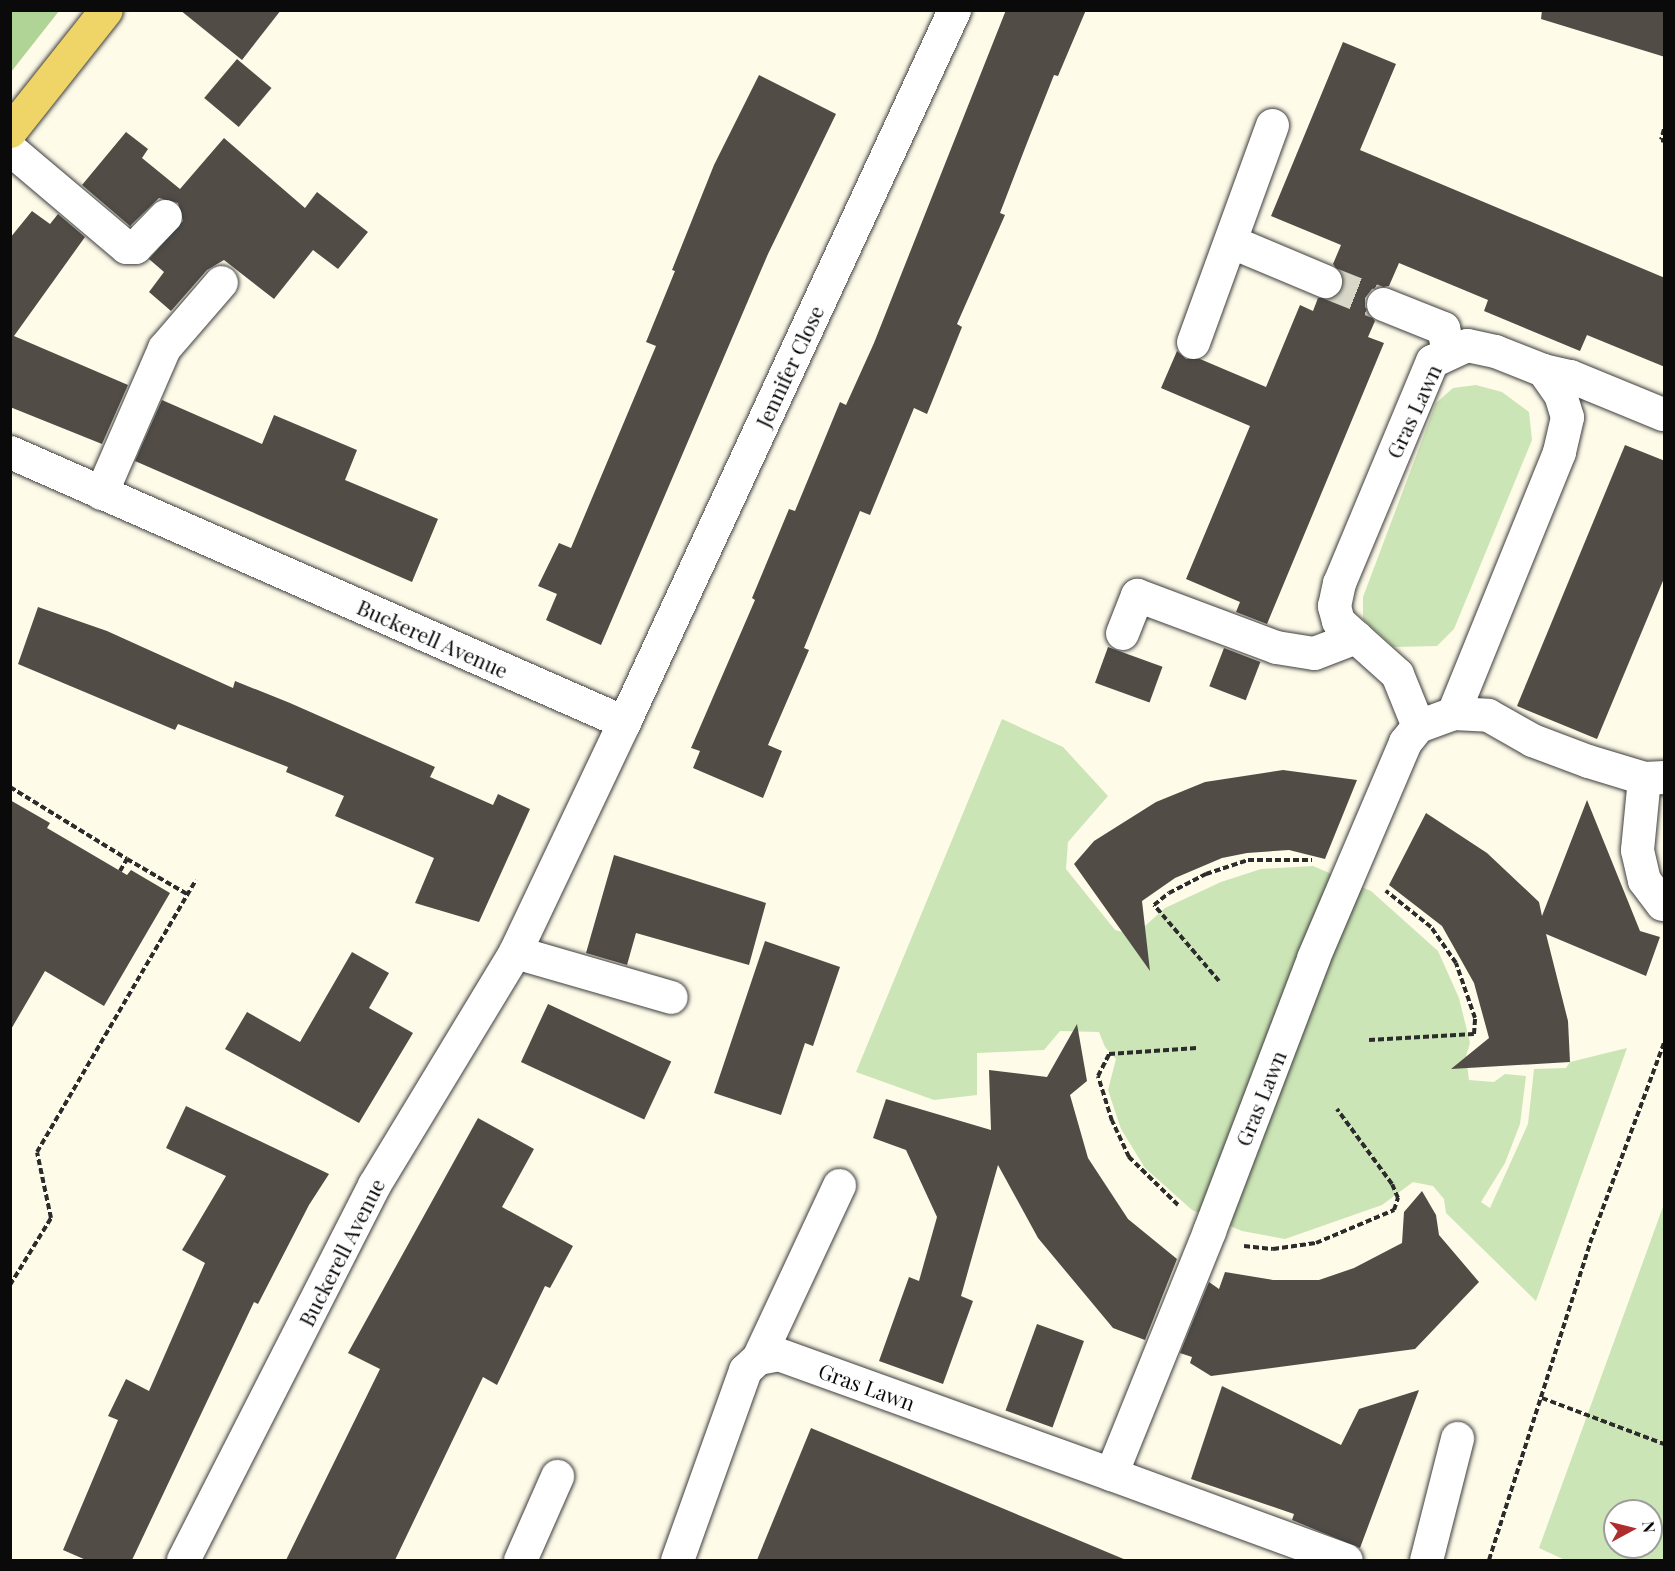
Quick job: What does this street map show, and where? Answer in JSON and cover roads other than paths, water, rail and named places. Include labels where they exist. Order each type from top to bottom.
[{"type":"main road","points":[[15,117],[106,10]]},
{"type":"street","name":"Jennifer Close","points":[[624,722],[954,10]]},
{"type":"street","points":[[1193,342],[1232,242],[1272,125]]},
{"type":"street","points":[[10,149],[126,247],[135,247],[165,216]]},
{"type":"street","points":[[1232,242],[1325,281]]},
{"type":"street","points":[[101,493],[164,348],[221,282]]},
{"type":"street","points":[[1383,304],[1443,328],[1448,351]]},
{"type":"street","name":"Gras Lawn","points":[[1111,1474],[1209,1231],[1248,1119],[1281,1045],[1350,866],[1405,742],[1418,726],[1397,674],[1338,621],[1334,606],[1339,583],[1432,361],[1448,351],[1467,345],[1495,351],[1543,370],[1570,376],[1662,414]]},
{"type":"street","points":[[1453,713],[1559,452],[1567,417],[1560,394],[1543,370]]},
{"type":"street","name":"Buckerell Avenue","points":[[10,452],[624,722],[515,952],[374,1185],[183,1560]]},
{"type":"street","points":[[1122,633],[1137,594],[1276,647],[1314,653],[1356,637]]},
{"type":"street","points":[[1418,726],[1453,713],[1488,715],[1532,740],[1654,777],[1637,850],[1644,880],[1662,904]]},
{"type":"street","points":[[515,952],[671,997]]},
{"type":"street","points":[[677,1560],[745,1370],[758,1358],[838,1185]]},
{"type":"street","name":"Gras Lawn","points":[[758,1358],[778,1354],[1346,1560]]},
{"type":"street","points":[[1426,1560],[1457,1438]]},
{"type":"street","points":[[520,1560],[557,1476]]},
{"type":"tunnel","points":[[1325,281],[1383,304]]}]
